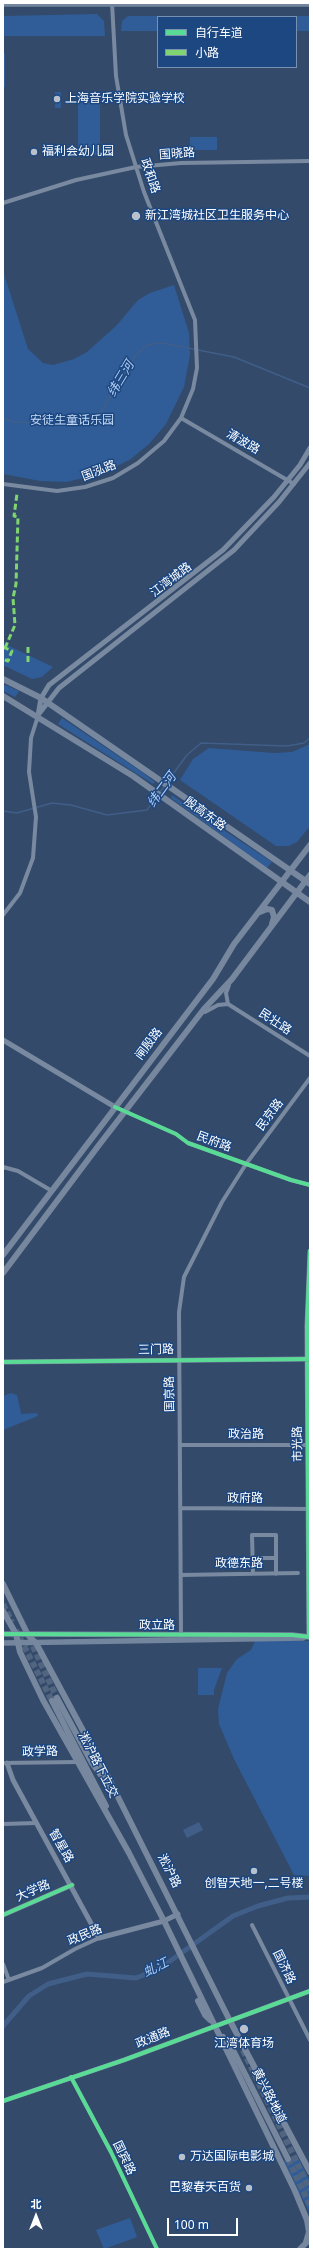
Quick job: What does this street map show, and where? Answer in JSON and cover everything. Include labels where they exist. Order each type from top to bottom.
[{"type":"main road","points":[[3,4],[310,4]]},
{"type":"main road","name":"殷高东路","points":[[3,679],[41,698],[308,882]]},
{"type":"main road","name":"殷高东路","points":[[3,696],[38,716],[167,800],[296,894],[310,902]]},
{"type":"main road","name":"闸殷路","points":[[3,1255],[213,979],[234,944],[310,845]]},
{"type":"main road","name":"闸殷路","points":[[3,1273],[198,1016],[232,979],[296,894],[308,882],[310,875]]},
{"type":"main road","points":[[257,915],[263,910],[272,910],[274,917],[272,925]]},
{"type":"main road","points":[[140,1074],[141,1080],[144,1081],[152,1076]]},
{"type":"main road","points":[[86,1146],[97,1137],[99,1140],[99,1145]]},
{"type":"main road","points":[[3,1268],[66,1190]]},
{"type":"main road","points":[[3,1260],[34,1214]]},
{"type":"main road","name":"淞沪路","points":[[3,1584],[28,1635],[36,1643],[121,1804],[230,2019],[310,2172]]},
{"type":"main road","points":[[3,1611],[16,1634],[16,1643],[43,1700],[122,1841],[164,1921],[171,1940],[214,2025],[304,2213],[309,2229],[308,2241],[300,2249]]},
{"type":"main road","name":"政立路","points":[[3,1634],[181,1638]]},
{"type":"main road","name":"政立路","points":[[3,1643],[292,1635],[310,1637]]},
{"type":"main road","name":"淞沪路下立交","points":[[121,1804],[92,1763],[54,1700],[98,1787],[122,1841]]},
{"type":"main road","name":"黄兴路地道","points":[[214,2025],[234,2052],[288,2159]]},
{"type":"street","name":"政和路","points":[[112,4],[116,76],[122,116],[136,167],[152,212],[193,311],[197,342],[197,362],[193,389],[181,418]]},
{"type":"street","name":"国晓路","points":[[3,203],[76,180],[136,167],[197,163],[310,161]]},
{"type":"street","name":"清波路","points":[[181,418],[294,484]]},
{"type":"street","name":"国泓路","points":[[3,484],[57,491],[78,489],[105,481],[126,471],[150,454],[181,418]]},
{"type":"street","name":"江湾城路","points":[[3,915],[20,893],[26,881],[34,851],[36,817],[29,772],[29,754],[31,738],[38,716],[41,698],[49,685],[223,550],[300,465],[310,448]]},
{"type":"street","name":"江湾城路","points":[[38,716],[59,688],[234,550],[294,484],[310,463]]},
{"type":"street","points":[[198,1016],[214,1006],[228,1004],[226,993],[232,979]]},
{"type":"street","name":"民壮路","points":[[228,1004],[310,1056]]},
{"type":"street","name":"民府路","points":[[3,1040],[115,1107],[176,1134],[188,1143],[310,1185]]},
{"type":"street","name":"民京路","points":[[246,1164],[310,1078]]},
{"type":"street","name":"国京路","points":[[181,1638],[179,1305],[184,1277],[222,1202],[246,1164]]},
{"type":"street","points":[[3,1167],[18,1171],[52,1191]]},
{"type":"street","name":"市光路","points":[[310,1251],[310,1637]]},
{"type":"street","name":"三门路","points":[[3,1362],[309,1359]]},
{"type":"street","name":"政治路","points":[[181,1445],[309,1445]]},
{"type":"street","name":"政府路","points":[[181,1508],[310,1509]]},
{"type":"street","points":[[253,1574],[252,1535],[276,1535],[276,1574]]},
{"type":"street","points":[[253,1558],[276,1558]]},
{"type":"street","name":"政德东路","points":[[181,1575],[298,1574]]},
{"type":"street","name":"政学路","points":[[5,1763],[78,1762]]},
{"type":"street","name":"智星路","points":[[5,1763],[36,1823],[72,1885],[99,1938]]},
{"type":"street","points":[[3,1824],[36,1823]]},
{"type":"street","name":"大学路","points":[[3,1915],[72,1885]]},
{"type":"street","name":"政民路","points":[[3,1982],[42,1968],[75,1949],[99,1938],[164,1921],[178,1914]]},
{"type":"street","name":"国济路","points":[[252,1924],[310,2040]]},
{"type":"street","points":[[3,1964],[9,1980]]},
{"type":"street","name":"政通路","points":[[3,2100],[71,2076],[124,2060],[310,1990]]},
{"type":"street","name":"国宾路","points":[[71,2076],[111,2152],[157,2249]]},
{"type":"green space","points":[[97,14],[104,21],[105,36],[3,36],[3,16]]},
{"type":"green space","points":[[128,16],[157,16],[157,31],[121,31],[122,21]]},
{"type":"green space","points":[[297,16],[310,16],[310,31],[297,31]]},
{"type":"green space","points":[[3,53],[5,53],[5,87],[3,87]]},
{"type":"green space","points":[[55,92],[61,92],[61,108],[55,108]]},
{"type":"green space","points":[[78,102],[100,102],[100,155],[78,155]]},
{"type":"green space","points":[[190,137],[217,137],[217,150],[190,150]]},
{"type":"green space","name":"安徒生童话乐园","points":[[3,271],[28,349],[43,363],[53,365],[74,359],[87,352],[117,325],[138,300],[150,293],[174,285],[189,333],[190,355],[184,387],[166,424],[149,444],[131,459],[101,474],[66,482],[40,481],[3,474]]},
{"type":"green space","points":[[3,643],[53,667],[42,677],[32,679],[3,665]]},
{"type":"green space","points":[[3,684],[19,691],[15,697],[3,691]]},
{"type":"green space","points":[[62,718],[155,782],[153,784],[58,724]]},
{"type":"green space","points":[[310,744],[310,826],[297,842],[289,846],[276,846],[180,780],[193,759],[209,748],[274,753],[292,752]]},
{"type":"green space","points":[[172,795],[272,862],[267,868],[171,798]]},
{"type":"green space","points":[[11,1393],[17,1395],[21,1414],[37,1413],[38,1416],[3,1430],[3,1396]]},
{"type":"green space","points":[[255,1641],[310,1641],[310,1876],[294,1875],[234,1759],[219,1724],[218,1709],[227,1673],[237,1659],[251,1650]]},
{"type":"green space","points":[[198,1668],[222,1668],[214,1690],[214,1695],[198,1695]]},
{"type":"green space","points":[[297,2155],[310,2181],[310,2214],[284,2161]]},
{"type":"green space","points":[[130,2218],[137,2237],[104,2249],[96,2230]]},
{"type":"shaded area","points":[[199,1822],[203,1830],[187,1838],[183,1830]]},
{"type":"waterway","name":"纬三河","points":[[3,418],[14,422],[77,424],[93,419],[101,412],[136,355],[146,346],[162,343],[234,357],[310,388]]},
{"type":"waterway","name":"纬二河","points":[[167,782],[187,755],[201,743],[287,746],[304,743],[310,738]]},
{"type":"waterway","name":"纬二河","points":[[160,792],[165,785]]},
{"type":"waterway","name":"纬二河","points":[[3,811],[17,813],[52,803],[71,805],[107,815],[147,810],[158,795]]},
{"type":"waterway","name":"虬江","points":[[3,2026],[29,1996],[48,1984],[87,1974],[136,1978],[159,1969],[233,1916],[258,1906],[288,1898],[310,1897]]},
{"type":"tunnel","points":[[3,1604],[12,1622]]},
{"type":"tunnel","points":[[16,1630],[52,1701]]},
{"type":"tunnel","points":[[29,1638],[57,1698]]},
{"type":"tunnel","points":[[239,2042],[310,2190]]},
{"type":"tunnel","points":[[288,2159],[310,2205]]},
{"type":"marked path","points":[[5,648],[15,625],[13,598],[16,584],[18,517],[14,516],[17,494]]},
{"type":"marked path","points":[[3,647],[12,651],[8,661],[3,659]]},
{"type":"marked path","points":[[28,647],[28,663]]},
{"type":"cycle path","points":[[115,1107],[176,1134],[188,1143],[291,1180],[310,1185]]},
{"type":"cycle path","points":[[309,1637],[307,1326],[310,1251]]},
{"type":"cycle path","points":[[3,1362],[310,1359]]},
{"type":"cycle path","points":[[3,1634],[292,1635],[310,1637]]},
{"type":"cycle path","points":[[3,1915],[72,1885]]},
{"type":"cycle path","points":[[3,2101],[124,2060],[310,1991]]},
{"type":"cycle path","points":[[71,2077],[111,2152],[157,2249]]},
{"type":"place","name":"上海音乐学院实验学校","points":[[57,99]]},
{"type":"place","name":"福利会幼儿园","points":[[34,152]]},
{"type":"place","name":"新江湾城社区卫生服务中心","points":[[136,216]]},
{"type":"place","name":"创智天地一,二号楼","points":[[254,1871]]},
{"type":"place","name":"江湾体育场","points":[[244,2029]]},
{"type":"place","name":"万达国际电影城","points":[[182,2157]]},
{"type":"place","name":"巴黎春天百货","points":[[249,2188]]}]
